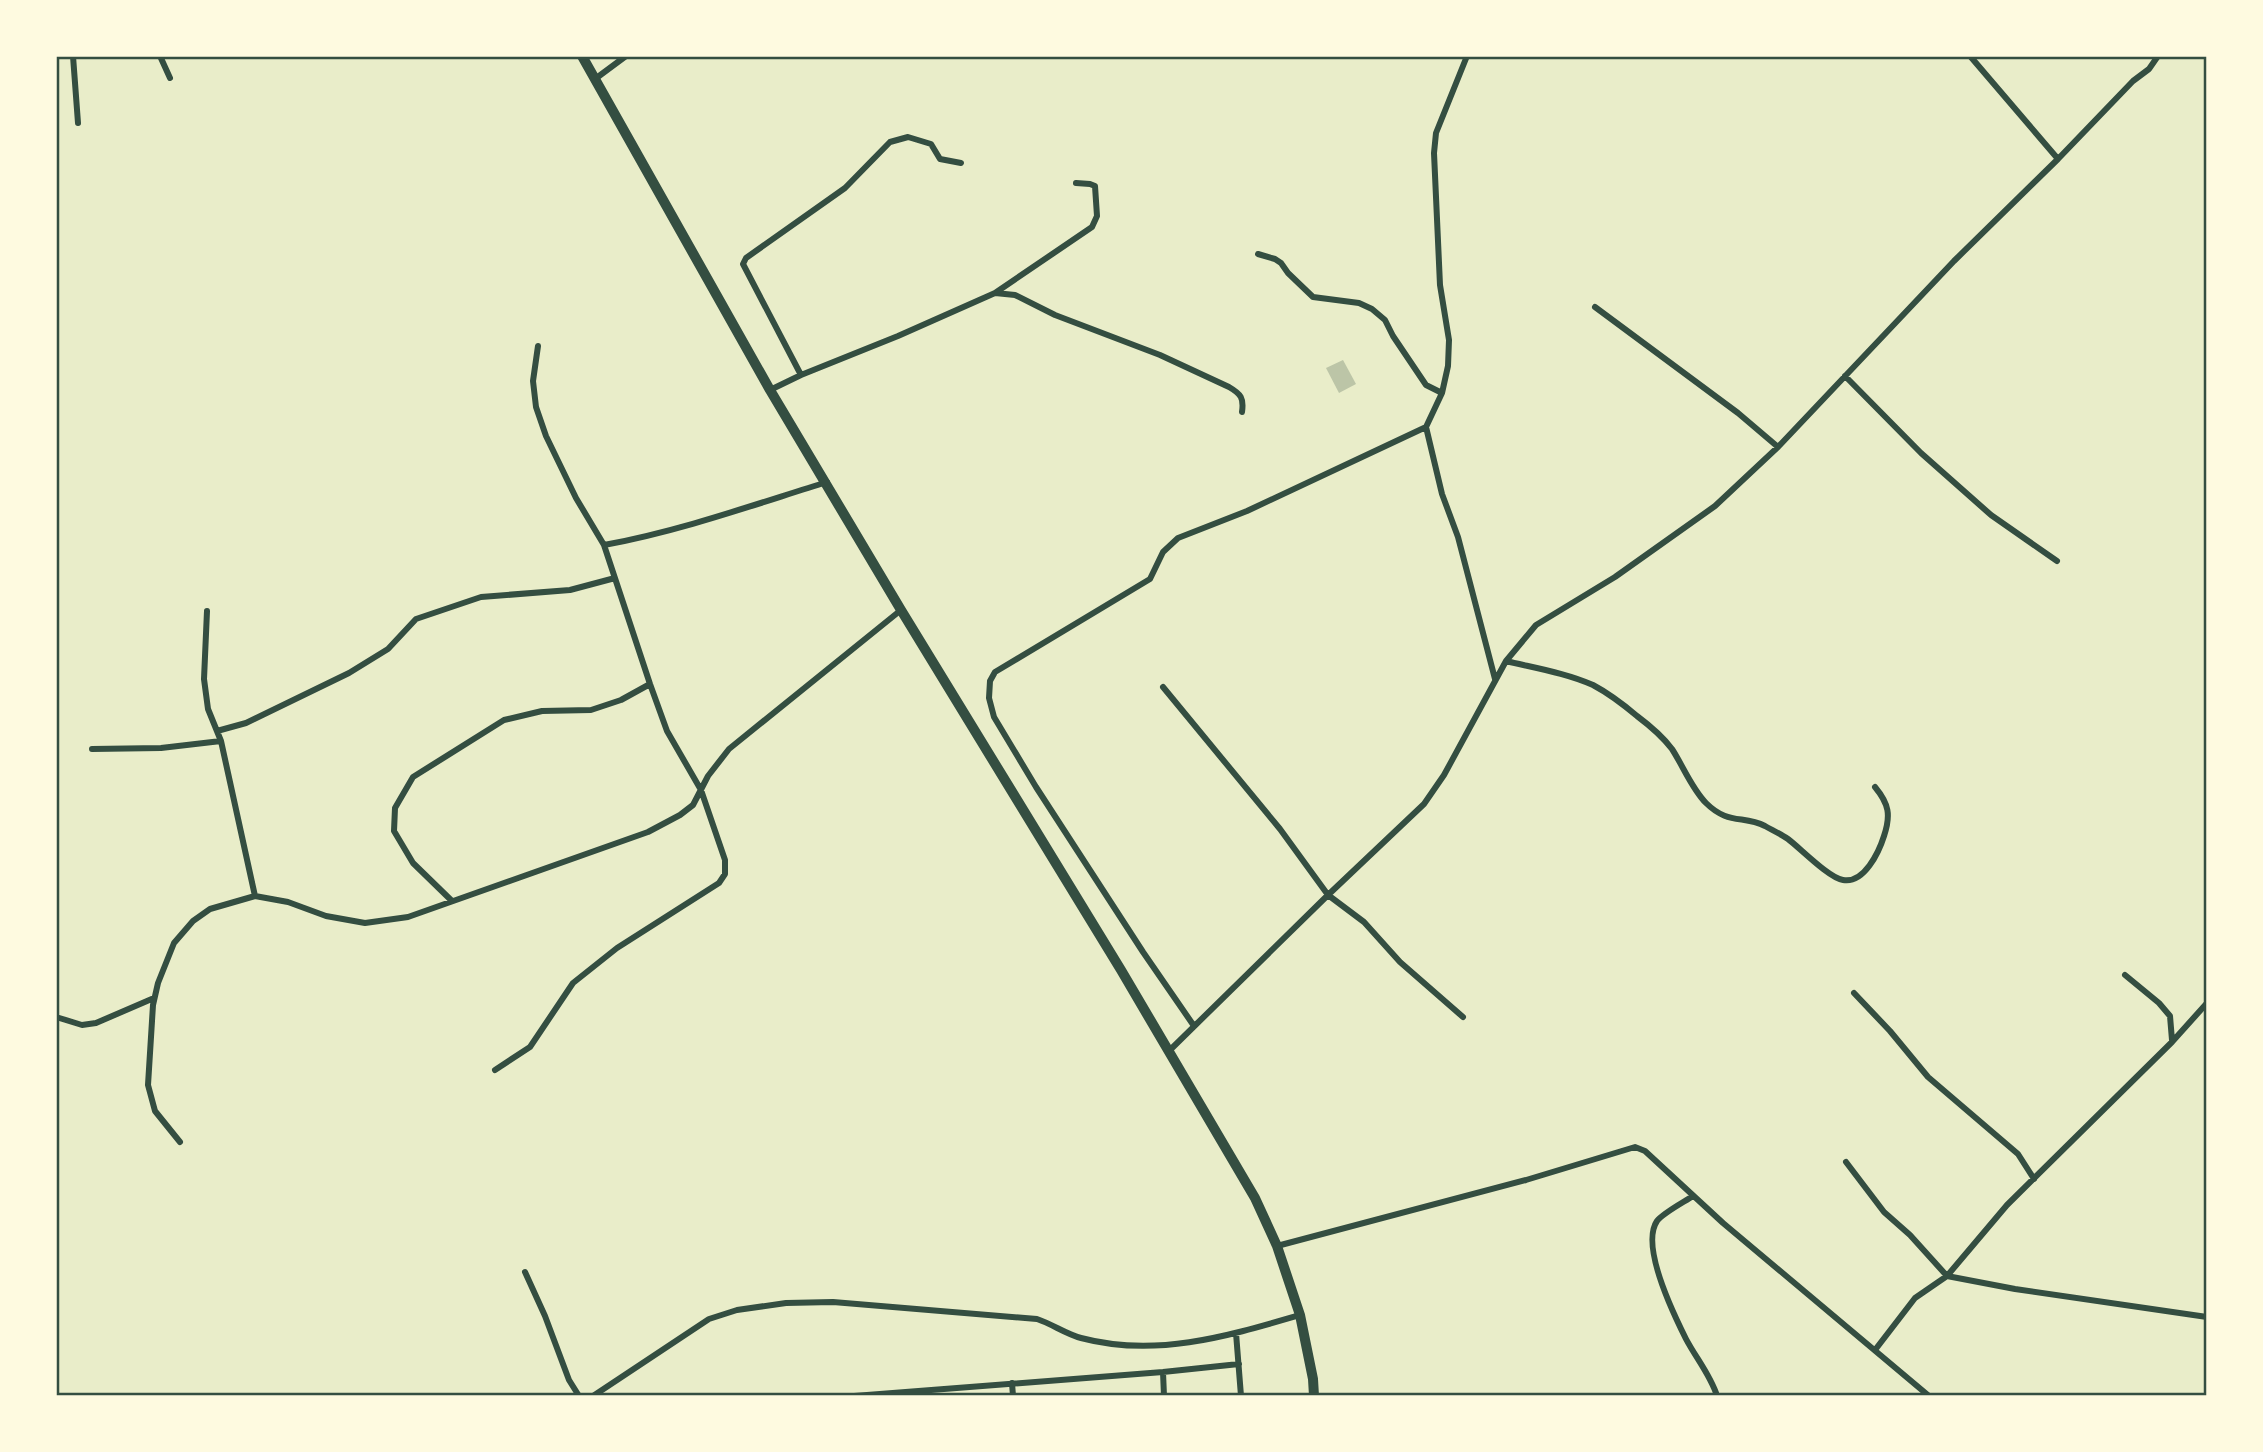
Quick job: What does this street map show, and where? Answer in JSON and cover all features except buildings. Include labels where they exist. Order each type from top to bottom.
[{"type":"main road","points":[[582,56],[770,390],[1255,1198],[1277,1246],[1300,1315],[1314,1396]]},
{"type":"street","points":[[73,56],[78,123]]},
{"type":"street","points":[[160,56],[170,78]]},
{"type":"street","points":[[595,79],[626,56]]},
{"type":"street","points":[[1467,56],[1436,133],[1434,153],[1440,285],[1449,340],[1448,366],[1442,393],[1426,428],[1495,679]]},
{"type":"street","points":[[1970,56],[2058,159]]},
{"type":"street","points":[[1169,1051],[1424,804],[1444,775],[1506,661],[1536,625],[1615,577],[1715,506],[1778,447],[1954,261],[2133,81],[2149,69],[2158,56]]},
{"type":"street","points":[[801,375],[769,309],[743,264],[746,258],[845,188],[890,142],[908,137],[931,144],[940,159],[961,163]]},
{"type":"street","points":[[770,390],[995,293],[1092,227],[1097,216],[1095,186],[1076,183]]},
{"type":"street","points":[[1258,254],[1275,259],[1313,297],[1359,303],[1372,309],[1385,320],[1426,385],[1442,393]]},
{"type":"street","points":[[995,293],[1015,295],[1055,315],[1160,355],[1229,387],[1240,394],[1242,412]]},
{"type":"street","points":[[1595,307],[1738,413],[1778,447]]},
{"type":"street","points":[[495,1070],[530,1047],[573,983],[617,948],[719,883],[725,874],[725,860],[701,790],[667,731],[604,545],[576,498],[546,436],[536,407],[533,381],[538,346]]},
{"type":"street","points":[[1845,376],[1921,453],[1991,515],[2057,561]]},
{"type":"street","points":[[1194,1026],[1029,776],[994,717],[989,698],[990,681],[995,672],[1150,579],[1163,552],[1178,537],[1247,510],[1426,428]]},
{"type":"street","points":[[604,545],[633,540],[704,520],[827,482]]},
{"type":"street","points":[[217,730],[246,723],[349,673],[388,649],[416,619],[481,597],[570,590],[615,578]]},
{"type":"street","points":[[180,1142],[155,1111],[148,1085],[154,998],[174,943],[193,921],[210,909],[255,896],[288,902],[326,916],[365,923],[408,917],[648,832],[680,815],[693,804],[708,776],[729,748],[901,610]]},
{"type":"street","points":[[207,611],[204,679],[208,709],[221,741],[255,896]]},
{"type":"street","points":[[1506,661],[1577,679],[1596,687],[1638,716],[1670,746],[1705,802],[1715,810],[1728,818],[1761,824],[1785,837],[1835,877],[1845,881],[1856,878],[1868,867],[1885,834],[1888,816],[1886,801],[1875,788]]},
{"type":"street","points":[[452,901],[413,863],[394,831],[395,808],[413,777],[504,720],[542,711],[591,710],[621,699],[649,684]]},
{"type":"street","points":[[1163,687],[1280,829],[1328,895],[1364,922],[1400,962],[1463,1017]]},
{"type":"street","points":[[92,749],[161,748],[221,741]]},
{"type":"street","points":[[2125,975],[2159,1003],[2170,1016],[2172,1042]]},
{"type":"street","points":[[1854,993],[1928,1077],[2018,1154],[2034,1179]]},
{"type":"street","points":[[56,1017],[82,1025],[96,1023],[154,998]]},
{"type":"street","points":[[1875,1350],[1915,1298],[1947,1276],[2007,1205],[2172,1042],[2207,1003]]},
{"type":"street","points":[[1277,1246],[1526,1180],[1635,1147],[1645,1151],[1693,1196],[1929,1396]]},
{"type":"street","points":[[1846,1162],[1884,1212],[1910,1235],[1947,1276],[2015,1289],[2207,1317]]},
{"type":"street","points":[[1693,1196],[1657,1221],[1652,1234],[1654,1253],[1658,1275],[1681,1327],[1717,1396]]},
{"type":"street","points":[[525,1272],[550,1327],[569,1380],[579,1396]]},
{"type":"street","points":[[597,1395],[709,1319],[737,1310],[786,1303],[833,1302],[1037,1319],[1055,1325],[1078,1338],[1115,1346],[1157,1346],[1206,1341],[1300,1315]]},
{"type":"street","points":[[1236,1334],[1241,1396]]},
{"type":"street","points":[[854,1396],[1239,1364]]},
{"type":"street","points":[[1163,1372],[1164,1396]]},
{"type":"street","points":[[1012,1383],[1013,1396]]}]
